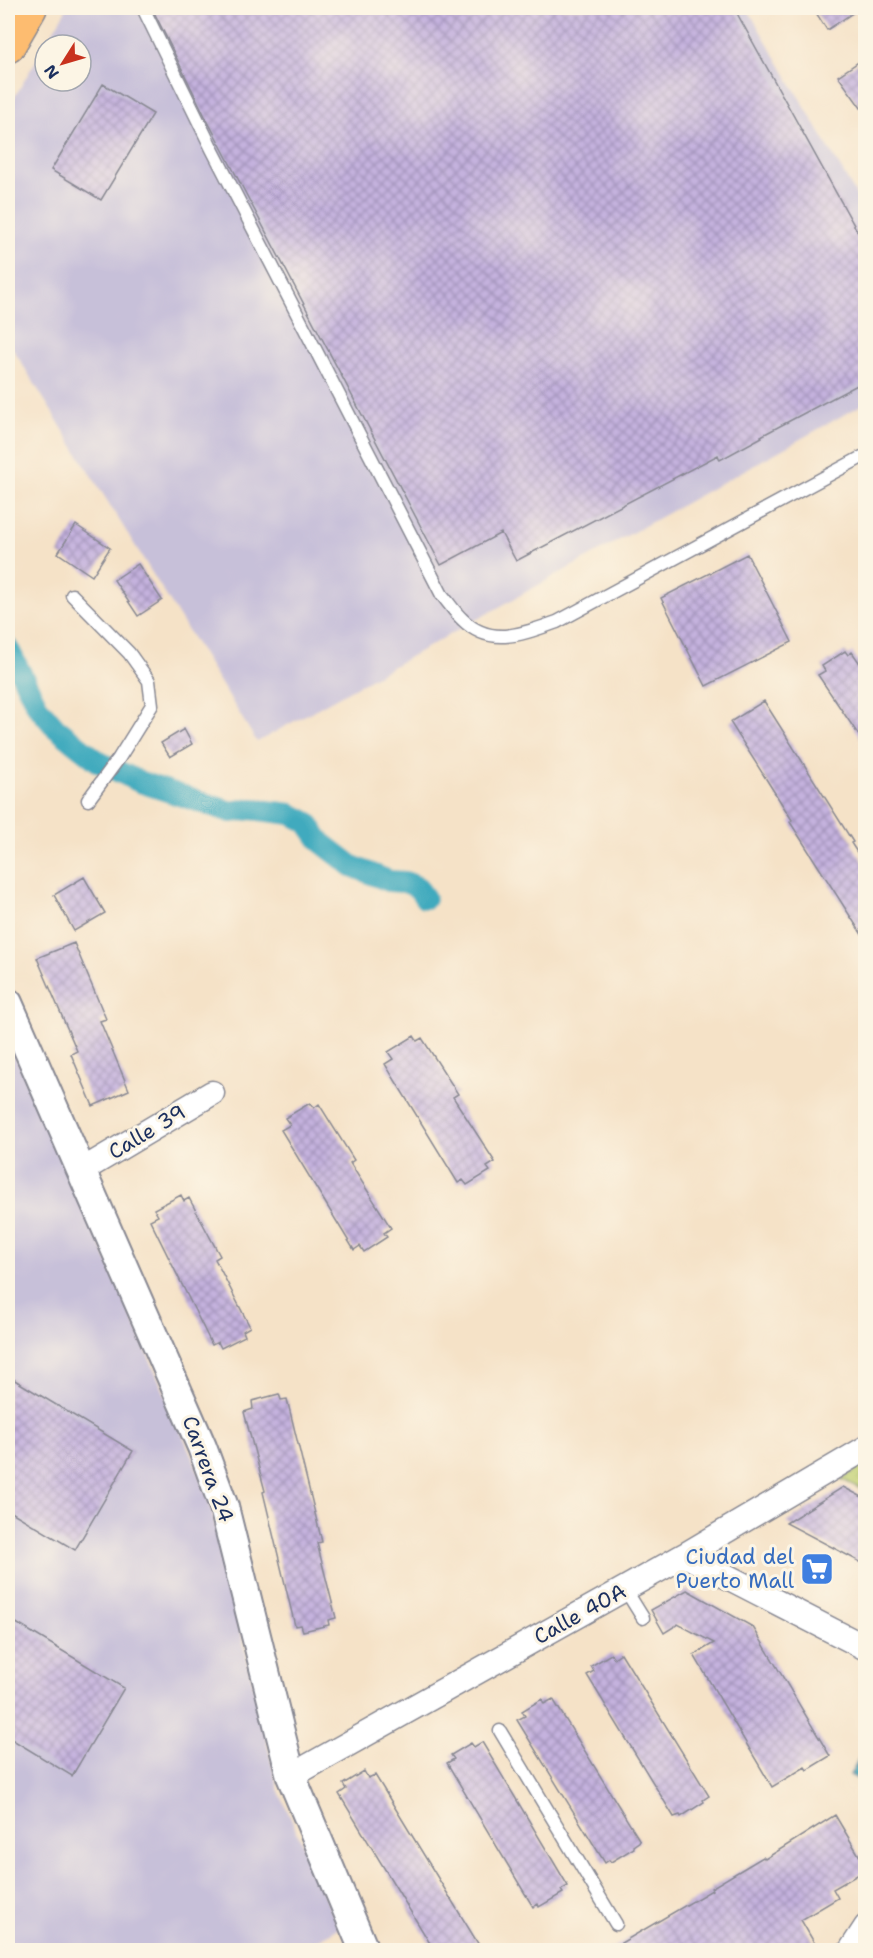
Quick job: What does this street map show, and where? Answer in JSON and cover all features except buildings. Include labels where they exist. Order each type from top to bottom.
[{"type":"highway","points":[[8,46],[30,8]]},
{"type":"street","name":"Carrera 24","points":[[8,1003],[202,1447],[224,1507],[291,1776],[363,1950]]},
{"type":"street","name":"Calle 39","points":[[81,1171],[212,1093]]},
{"type":"street","name":"Calle 40A","points":[[291,1776],[685,1555],[866,1448]]},
{"type":"street","points":[[685,1555],[866,1648]]},
{"type":"street","points":[[851,1950],[866,1927]]},
{"type":"lane","points":[[143,8],[212,149],[442,595],[464,622],[492,636],[521,635],[557,622],[862,458]]},
{"type":"lane","points":[[72,595],[129,653],[149,681],[152,705],[119,758],[88,800]]},
{"type":"lane","points":[[625,1589],[643,1618]]},
{"type":"lane","points":[[500,1731],[616,1924]]},
{"type":"shaded area","points":[[67,8],[747,8],[865,210],[865,403],[257,742],[8,341],[8,108],[33,65],[33,93],[93,93],[93,33],[52,33]]},
{"type":"shaded area","points":[[8,1038],[89,1218],[202,1480],[211,1507],[278,1789],[339,1928],[310,1945],[314,1950],[8,1950]]},
{"type":"green space","points":[[865,1464],[865,1491],[841,1479]]},
{"type":"water","points":[[865,1747],[865,1783],[850,1775]]},
{"type":"waterway","points":[[8,648],[38,707],[56,728],[99,762],[140,782],[231,812],[251,809],[291,814],[307,822],[321,842],[352,866],[389,881],[405,882],[417,887],[425,898]]},
{"type":"place","name":"Ciudad del Puerto Mall","points":[[817,1569]]}]
